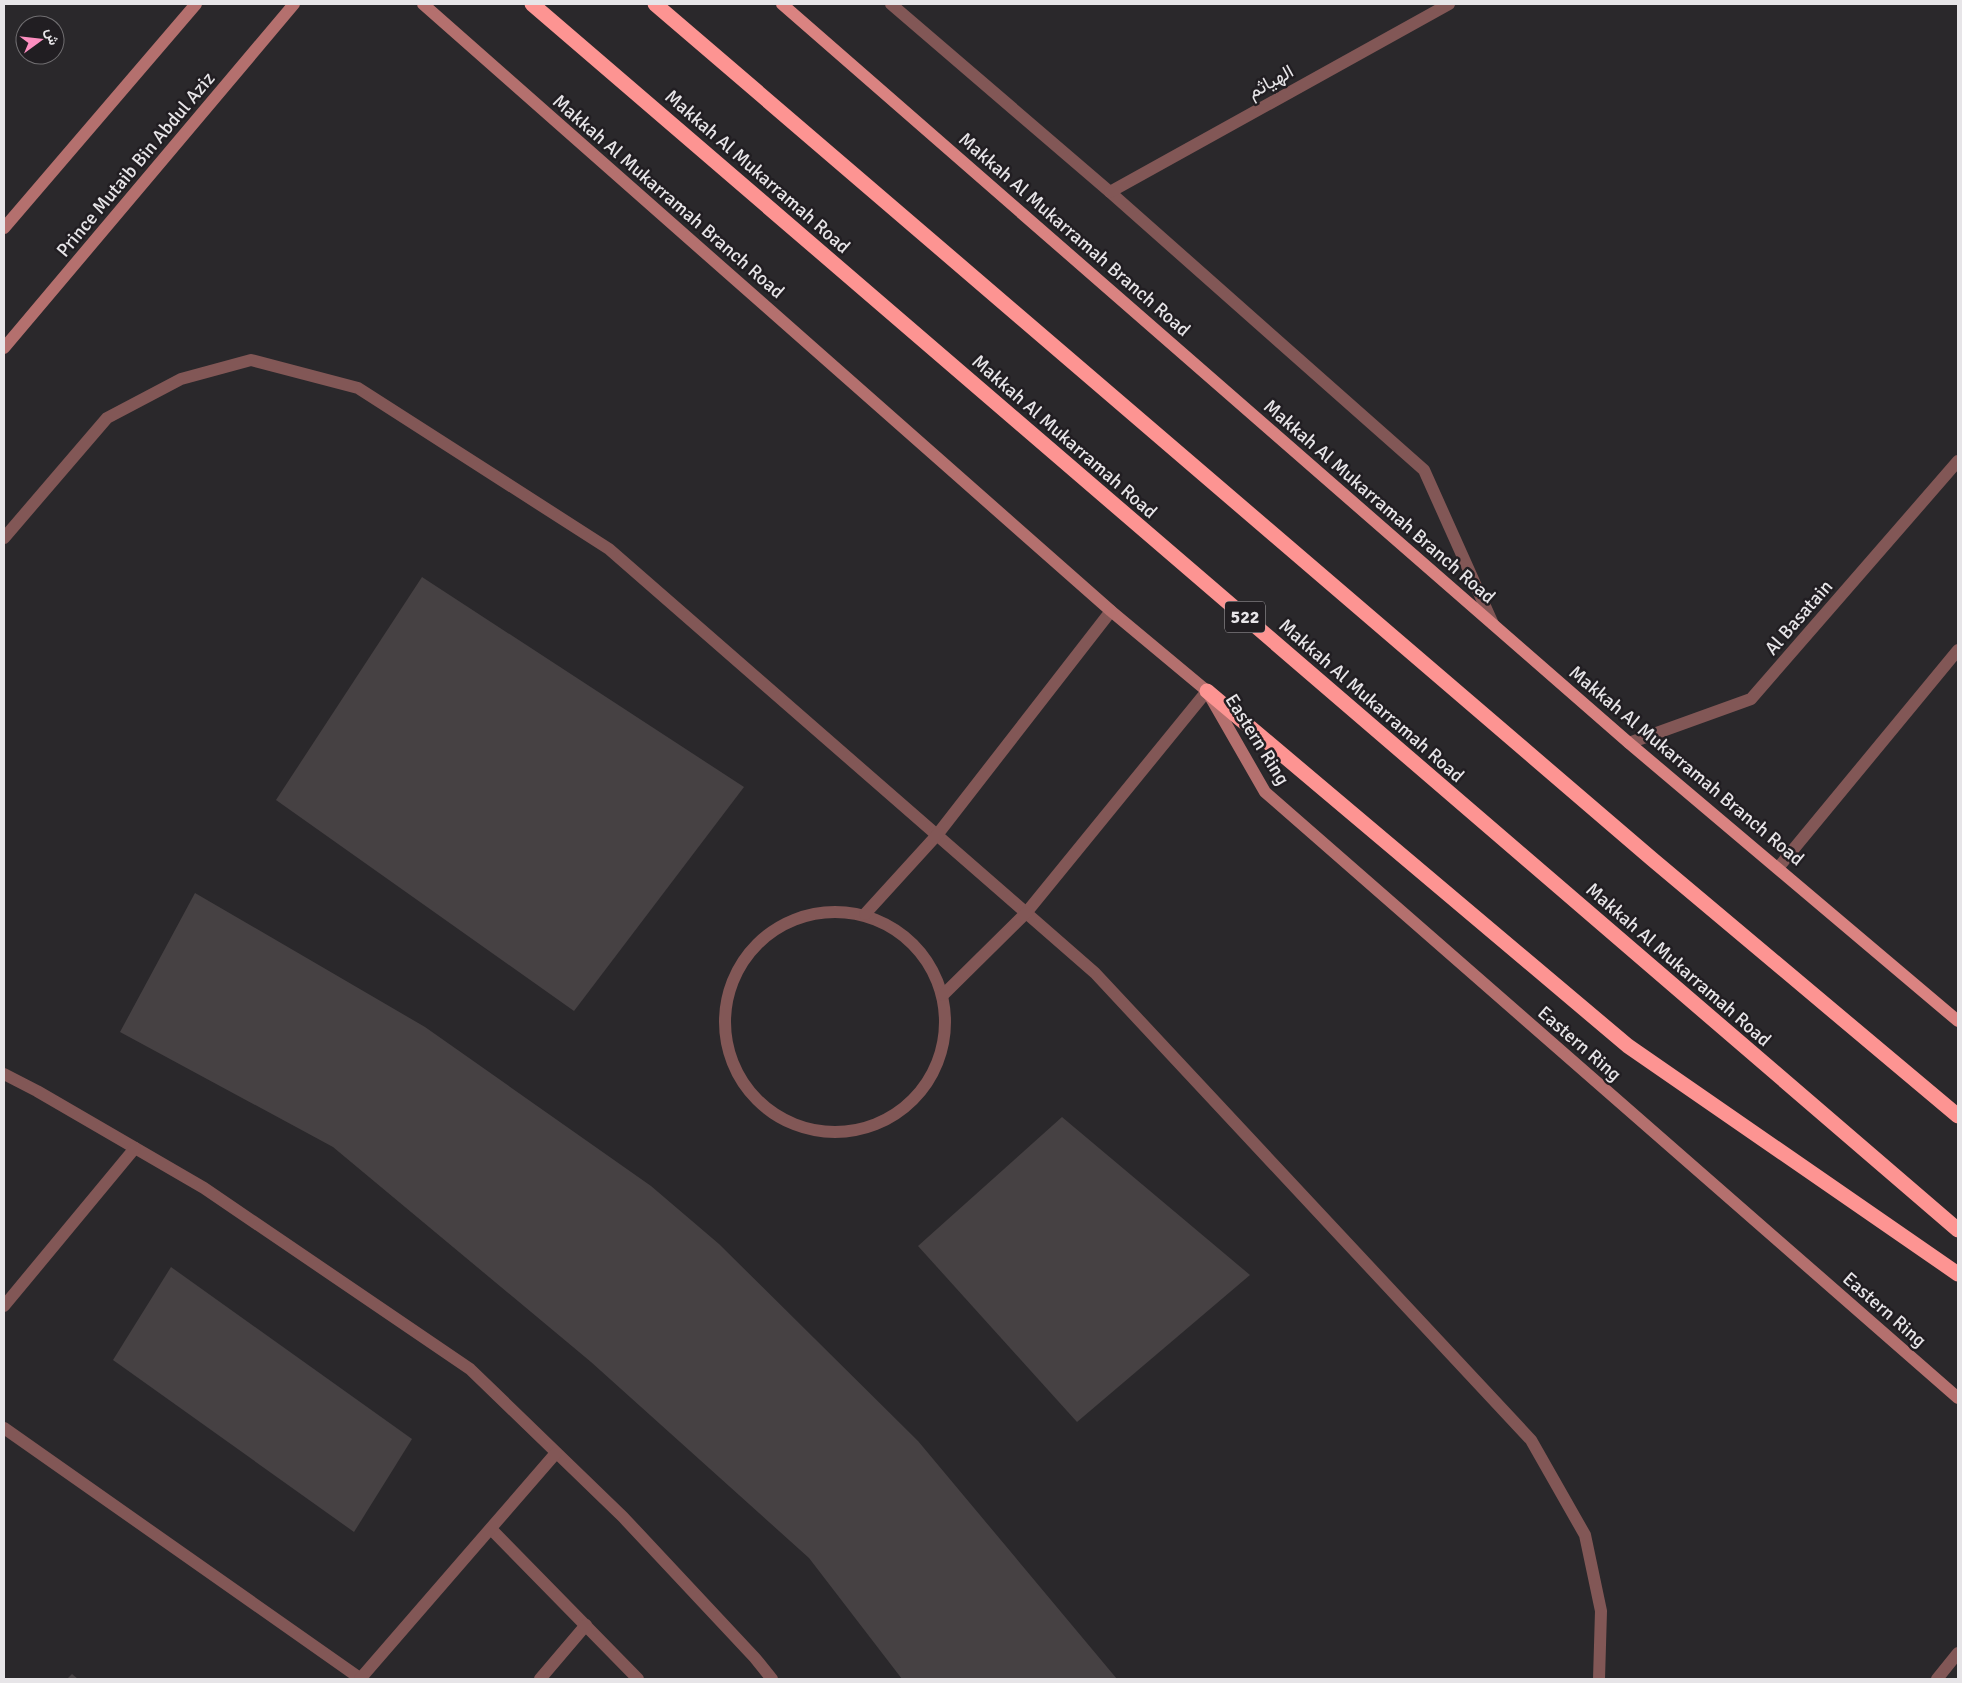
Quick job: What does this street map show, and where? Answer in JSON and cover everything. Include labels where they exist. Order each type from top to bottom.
[{"type":"highway","name":"Makkah Al Mukarramah Road","points":[[532,4],[1958,1230]]},
{"type":"highway","points":[[655,4],[1644,852],[1958,1116]]},
{"type":"highway","points":[[1207,692],[1628,1046],[1958,1274]]},
{"type":"main road","points":[[4,228],[196,4]]},
{"type":"main road","name":"Prince Mutaib Bin Abdul Aziz","points":[[4,348],[294,4]]},
{"type":"main road","name":"Makkah Al Mukarramah Branch Road","points":[[423,4],[1111,611],[1207,692]]},
{"type":"main road","name":"Makkah Al Mukarramah Branch Road","points":[[782,4],[1629,743],[1958,1021]]},
{"type":"main road","name":"Eastern Ring","points":[[1207,692],[1265,792],[1958,1398]]},
{"type":"street","points":[[891,4],[1110,192],[1424,470],[1493,624]]},
{"type":"street","name":"الهياثم","points":[[1110,192],[1449,4]]},
{"type":"street","points":[[4,538],[107,418],[181,379],[252,360],[358,388],[609,549],[1095,974],[1531,1440],[1585,1534],[1601,1611],[1599,1679]]},
{"type":"street","name":"Al Basatain","points":[[1629,743],[1751,699],[1958,461]]},
{"type":"street","points":[[865,914],[937,835],[1111,611]]},
{"type":"street","points":[[1778,868],[1958,650]]},
{"type":"street","points":[[943,995],[1026,913],[1207,692]]},
{"type":"street","points":[[827,911],[865,914],[892,926],[915,945],[932,968],[943,995],[946,1034],[935,1072],[913,1102],[881,1124],[844,1134],[805,1130],[770,1112],[743,1085],[728,1049],[725,1011],[735,974],[758,942],[789,920],[827,911]]},
{"type":"street","points":[[4,1074],[204,1188],[470,1369],[623,1517],[755,1658],[772,1679]]},
{"type":"street","points":[[4,1306],[135,1148]]},
{"type":"street","points":[[4,1428],[360,1679],[556,1453]]},
{"type":"street","points":[[491,1529],[638,1679]]},
{"type":"street","points":[[540,1679],[586,1626]]},
{"type":"street","points":[[1937,1679],[1958,1653]]},
{"type":"building","points":[[422,577],[744,787],[574,1011],[276,800]]},
{"type":"building","points":[[195,893],[425,1027],[651,1186],[719,1244],[918,1441],[1117,1679],[902,1679],[809,1558],[591,1362],[333,1147],[120,1032]]},
{"type":"building","points":[[1062,1117],[1250,1275],[1077,1422],[918,1246]]},
{"type":"building","points":[[171,1267],[412,1439],[354,1532],[113,1360]]},
{"type":"building","points":[[72,1674],[78,1679],[67,1679]]}]
